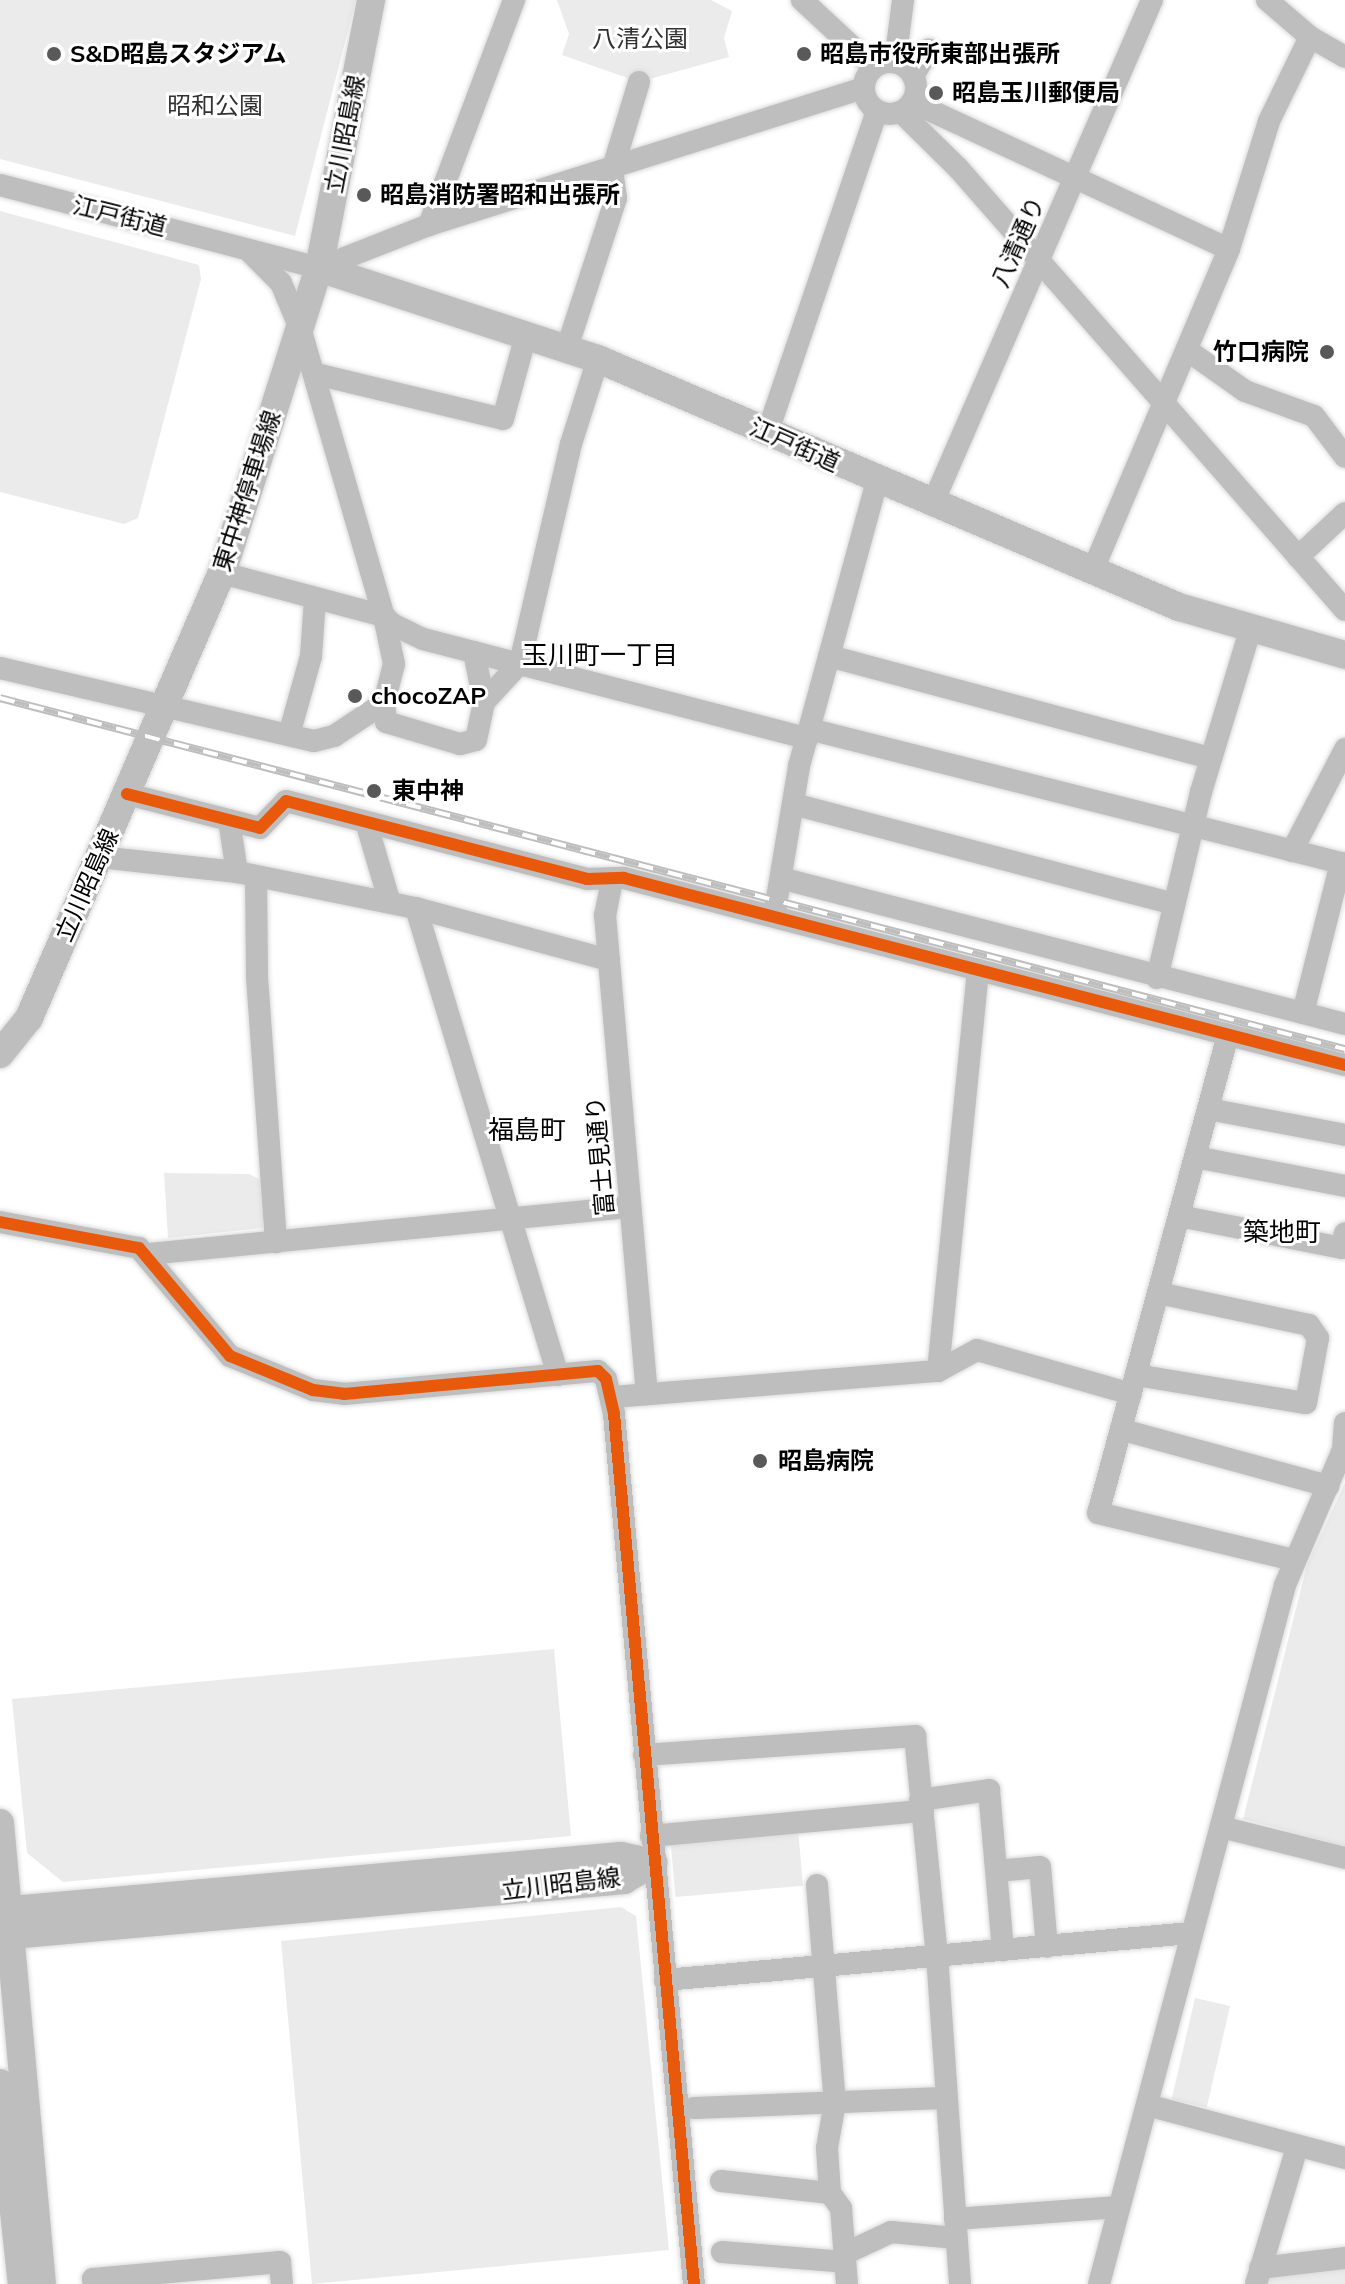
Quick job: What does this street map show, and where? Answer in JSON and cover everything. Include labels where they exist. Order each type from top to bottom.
[{"type":"main road","name":"立川昭島線","points":[[319,268],[371,0]]},
{"type":"main road","name":"東中神停車場線","points":[[165,710],[222,573],[319,268]]},
{"type":"main road","name":"江戸街道","points":[[319,268],[598,359],[1092,572],[1250,631],[1345,655]]},
{"type":"main road","name":"立川昭島線","points":[[0,1054],[29,1018],[165,710]]},
{"type":"main road","points":[[0,1823],[5,1923],[42,2284]]},
{"type":"main road","name":"立川昭島線","points":[[5,1923],[621,1856],[652,1849]]},
{"type":"main road","points":[[0,2083],[22,2284]]},
{"type":"street","points":[[429,225],[514,0]]},
{"type":"street","points":[[802,0],[894,68]]},
{"type":"street","points":[[903,0],[894,68],[906,107],[1345,610]]},
{"type":"street","name":"八清通り","points":[[932,505],[1152,0]]},
{"type":"street","points":[[1267,0],[1310,37],[1345,57]]},
{"type":"street","points":[[1092,572],[1229,249],[1269,121],[1310,37]]},
{"type":"street","points":[[319,268],[429,225],[612,171],[863,88],[929,49]]},
{"type":"street","points":[[567,348],[616,198],[612,171],[639,82]]},
{"type":"street","points":[[863,88],[877,111]]},
{"type":"street","points":[[877,111],[906,107],[1229,249]]},
{"type":"street","points":[[767,434],[877,111]]},
{"type":"street","name":"江戸街道","points":[[0,185],[319,268]]},
{"type":"street","name":"江戸街道","points":[[241,246],[281,283],[301,331],[384,616],[394,664]]},
{"type":"street","points":[[316,374],[503,419],[526,335]]},
{"type":"street","points":[[1187,350],[1245,391],[1314,416],[1345,457]]},
{"type":"street","points":[[484,702],[520,663],[571,444],[598,359]]},
{"type":"street","points":[[774,916],[784,879],[781,866],[808,734],[877,481]]},
{"type":"street","points":[[1298,557],[1345,513]]},
{"type":"street","points":[[222,573],[384,616],[425,640],[1343,864],[1303,1013]]},
{"type":"street","points":[[289,735],[311,656],[315,599]]},
{"type":"street","points":[[1157,978],[1211,758],[1250,631]]},
{"type":"street","points":[[425,640],[400,652],[394,664],[384,703],[386,722],[392,727],[468,744],[476,740],[484,702],[474,652]]},
{"type":"street","points":[[829,656],[1211,758]]},
{"type":"street","points":[[0,668],[165,710],[324,741],[384,703]]},
{"type":"street","points":[[1292,851],[1345,749]]},
{"type":"street","points":[[127,794],[260,828],[286,801],[587,879],[624,878],[1345,1065]]},
{"type":"street","points":[[793,804],[1174,904]]},
{"type":"street","points":[[229,820],[247,874],[276,1242]]},
{"type":"street","points":[[366,822],[390,903]]},
{"type":"street","points":[[99,857],[247,874],[416,908],[609,960]]},
{"type":"street","points":[[784,879],[1157,978],[1345,1024]]},
{"type":"street","name":"富士見通り","points":[[612,880],[605,898],[609,960],[647,1394]]},
{"type":"street","points":[[416,908],[558,1375]]},
{"type":"street","points":[[938,1371],[978,970]]},
{"type":"street","points":[[1228,1035],[1098,1513],[1294,1560]]},
{"type":"street","points":[[1208,1109],[1345,1135]]},
{"type":"street","points":[[1195,1157],[1345,1186]]},
{"type":"street","points":[[148,1254],[630,1207]]},
{"type":"street","points":[[1179,1216],[1342,1248],[1345,1233]]},
{"type":"street","points":[[0,1222],[126,1243],[148,1254],[230,1356],[313,1390],[344,1394],[598,1371],[613,1397],[694,2284]]},
{"type":"street","points":[[613,1397],[938,1371],[977,1350],[1134,1384],[1306,1403],[1318,1338],[1309,1325],[1158,1293]]},
{"type":"street","points":[[1099,2284],[1191,1933],[1294,1560],[1343,1450],[1345,1423]]},
{"type":"street","points":[[1123,1430],[1328,1486]]},
{"type":"street","points":[[644,1755],[915,1736],[937,1955],[944,2098],[960,2284]]},
{"type":"street","points":[[652,1849],[922,1806],[989,1790],[1003,1950]]},
{"type":"street","points":[[1221,1827],[1345,1858]]},
{"type":"street","points":[[997,1871],[1040,1867],[1047,1947]]},
{"type":"street","points":[[817,1885],[835,2102],[827,2148],[830,2193],[841,2208],[845,2267]]},
{"type":"street","points":[[665,1980],[1191,1933]]},
{"type":"street","points":[[694,2108],[944,2098]]},
{"type":"street","points":[[1147,2105],[1345,2158]]},
{"type":"street","points":[[1297,2147],[1258,2276],[1345,2258]]},
{"type":"street","points":[[721,2181],[830,2193]]},
{"type":"street","points":[[722,2252],[845,2267],[891,2232],[956,2228],[1119,2207]]},
{"type":"street","points":[[94,2284],[93,2279],[280,2262],[282,2284]]},
{"type":"green space","name":"昭和公園","points":[[0,0],[356,0],[295,236],[0,159]]},
{"type":"green space","name":"八清公園","points":[[557,0],[711,0],[732,11],[724,38],[729,57],[639,82],[562,55],[569,34]]},
{"type":"green space","points":[[0,211],[199,265],[201,279],[138,518],[124,524],[0,492]]},
{"type":"green space","points":[[164,1173],[249,1174],[263,1181],[263,1228],[168,1238]]},
{"type":"green space","points":[[1345,1483],[1345,1846],[1243,1819],[1307,1565]]},
{"type":"green space","points":[[554,1649],[571,1836],[63,1882],[27,1853],[12,1699]]},
{"type":"green space","points":[[798,1829],[803,1886],[675,1897],[670,1840]]},
{"type":"green space","points":[[621,1907],[636,1916],[669,2250],[312,2284],[281,1941]]},
{"type":"green space","points":[[1195,1998],[1230,2006],[1207,2107],[1172,2099]]},
{"type":"green space","points":[[1345,2267],[1345,2284],[1262,2284],[1265,2272]]},
{"type":"railway","points":[[0,698],[1345,1049]]},
{"type":"cycle path","points":[[127,794],[260,828],[286,801],[587,879],[624,878],[1345,1065]]},
{"type":"cycle path","points":[[0,1222],[139,1248],[230,1356],[313,1390],[344,1394],[598,1371],[606,1379],[614,1414],[694,2284]]},
{"type":"place","name":"S&D昭島スタジアム","points":[[54,54]]},
{"type":"place","name":"昭島市役所東部出張所","points":[[804,54]]},
{"type":"place","name":"昭島玉川郵便局","points":[[936,93]]},
{"type":"place","name":"昭島消防署昭和出張所","points":[[364,195]]},
{"type":"place","name":"竹口病院","points":[[1327,352]]},
{"type":"place","name":"chocoZAP","points":[[355,696]]},
{"type":"place","name":"東中神","points":[[374,791]]},
{"type":"place","name":"昭島病院","points":[[760,1461]]},
{"type":"district","name":"玉川町一丁目","points":[[600,655]]},
{"type":"district","name":"福島町","points":[[527,1130]]},
{"type":"district","name":"築地町","points":[[1282,1232]]}]
